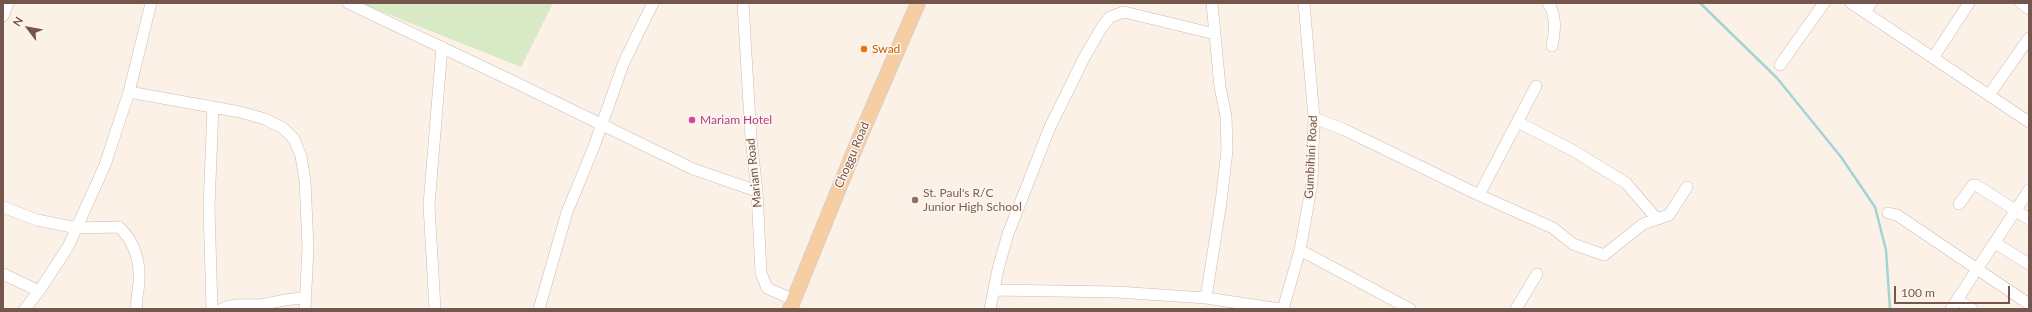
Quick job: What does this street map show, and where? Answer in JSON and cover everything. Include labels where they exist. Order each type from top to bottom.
[{"type":"main road","name":"Choggu Road","points":[[792,305],[859,139],[918,3]]},
{"type":"street","points":[[3,16],[8,3]]},
{"type":"street","points":[[25,309],[39,291],[68,247],[105,165],[129,92],[151,3]]},
{"type":"street","points":[[348,3],[693,169],[757,191]]},
{"type":"street","points":[[539,309],[568,212],[624,62],[652,3]]},
{"type":"street","name":"Mariam Road","points":[[743,3],[751,139],[757,191],[761,273],[767,288],[792,305]]},
{"type":"street","points":[[1206,298],[1221,202],[1227,150],[1226,116],[1220,87],[1212,3]]},
{"type":"street","name":"Gumbihini Road","points":[[1283,309],[1300,250],[1312,183],[1314,118],[1304,3]]},
{"type":"street","points":[[1548,3],[1553,10],[1555,28],[1552,46]]},
{"type":"street","points":[[1780,66],[1824,3]]},
{"type":"street","points":[[1851,3],[1868,8],[1933,58],[1989,95],[2028,118]]},
{"type":"street","points":[[1933,58],[1969,3]]},
{"type":"street","points":[[2021,3],[2029,8]]},
{"type":"street","points":[[990,309],[1008,234],[1050,127],[1084,58],[1102,27],[1110,17],[1124,12],[1215,34]]},
{"type":"street","points":[[1989,95],[2029,38]]},
{"type":"street","points":[[435,309],[429,205],[442,47]]},
{"type":"street","points":[[1479,195],[1536,86]]},
{"type":"street","points":[[129,92],[266,118],[282,128],[294,139],[301,156],[305,180],[308,247],[304,298],[305,309]]},
{"type":"street","points":[[212,309],[209,207],[213,107]]},
{"type":"street","points":[[1314,118],[1345,130],[1479,195],[1553,228],[1573,244],[1604,255],[1643,224],[1669,215],[1687,188]]},
{"type":"street","points":[[1518,122],[1572,150],[1626,183],[1657,219]]},
{"type":"street","points":[[1959,204],[1973,185],[1976,185],[2029,219]]},
{"type":"street","points":[[1972,309],[1955,304],[2029,190]]},
{"type":"street","points":[[3,207],[37,220],[77,228],[120,227],[134,244],[138,272],[137,309]]},
{"type":"street","points":[[1888,213],[1897,215],[2029,304]]},
{"type":"street","points":[[1995,242],[2029,264]]},
{"type":"street","points":[[1300,250],[1410,309]]},
{"type":"street","points":[[3,274],[39,291]]},
{"type":"street","points":[[1516,309],[1537,274]]},
{"type":"street","points":[[994,290],[1117,292],[1206,298],[1280,309]]},
{"type":"street","points":[[222,309],[230,305],[259,304],[286,298],[304,298]]},
{"type":"green space","points":[[360,3],[553,3],[521,67]]},
{"type":"waterway","points":[[1700,3],[1777,78],[1841,157],[1875,207],[1886,250],[1890,309]]},
{"type":"place","name":"Swad","points":[[864,49]]},
{"type":"place","name":"Mariam Hotel","points":[[692,120]]},
{"type":"place","name":"St. Paul's R/C Junior High School","points":[[915,200]]}]
